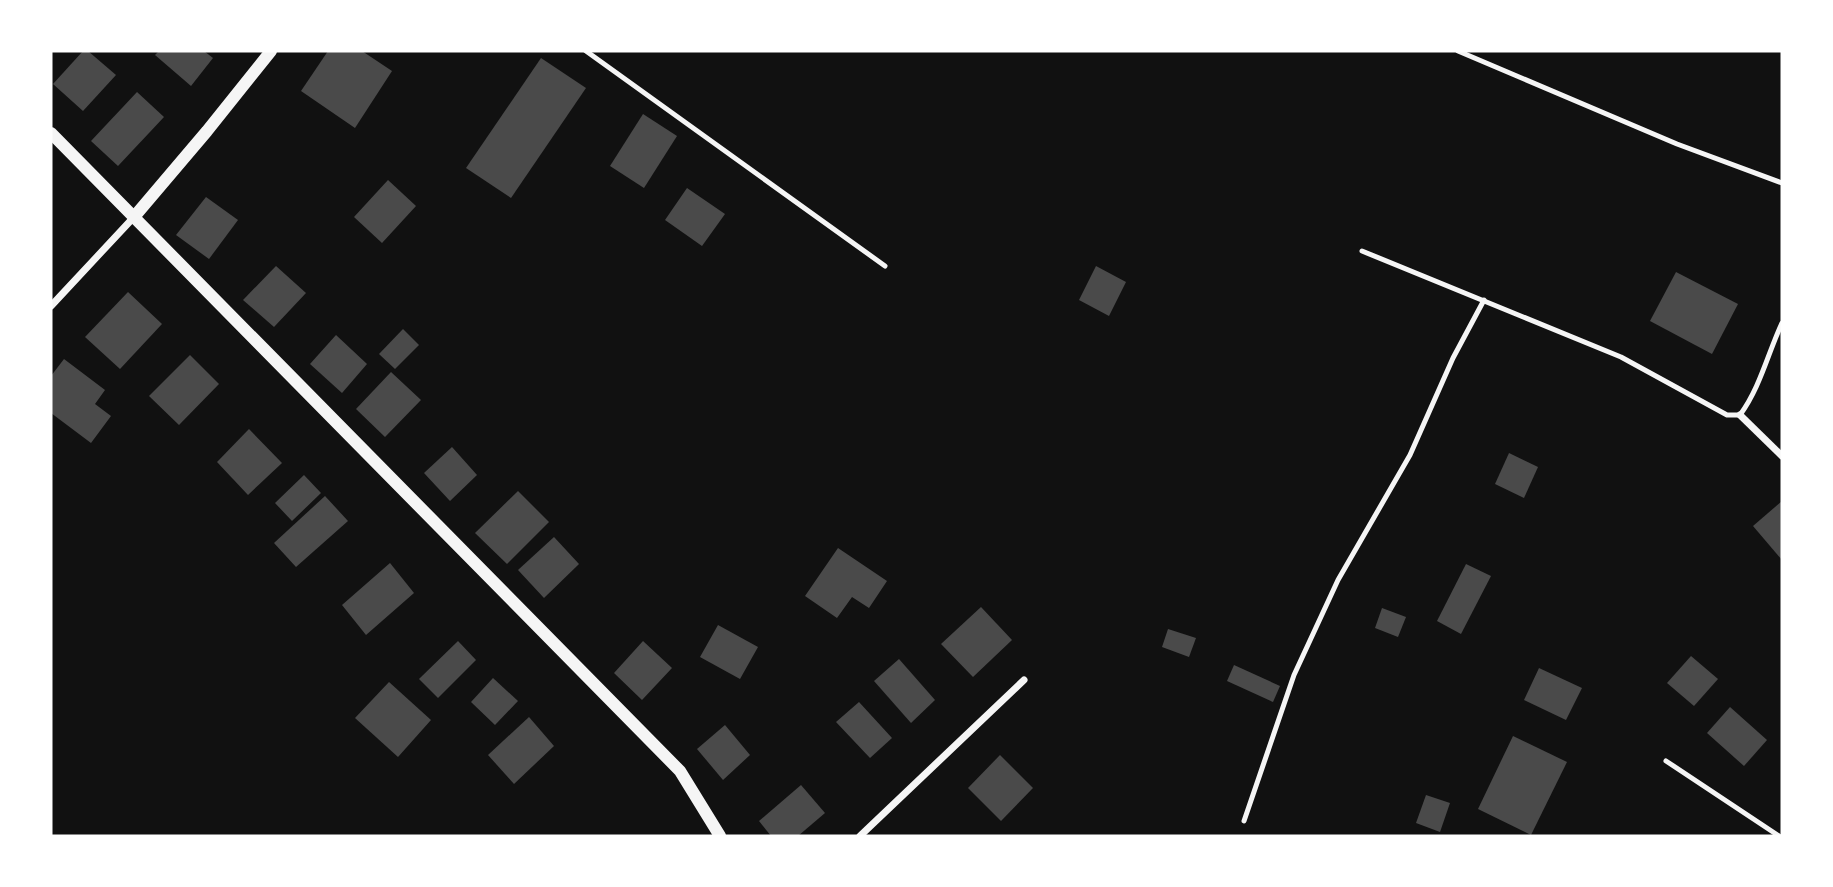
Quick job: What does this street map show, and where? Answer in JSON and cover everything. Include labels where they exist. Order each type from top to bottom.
[{"type":"street","points":[[51,306],[134,217],[271,51]]},
{"type":"street","points":[[51,133],[680,771],[720,836]]},
{"type":"street","points":[[1740,415],[1782,456]]},
{"type":"street","points":[[860,836],[1024,680]]},
{"type":"lane","points":[[586,51],[886,267]]},
{"type":"lane","points":[[1458,51],[1677,144],[1782,183]]},
{"type":"lane","points":[[1362,251],[1621,357],[1727,415],[1740,415],[1751,401],[1770,347],[1782,323]]},
{"type":"lane","points":[[1244,821],[1299,663],[1338,580],[1410,455],[1453,358],[1483,300]]},
{"type":"lane","points":[[1666,761],[1779,836]]},
{"type":"building","points":[[83,51],[88,51],[116,75],[83,111],[53,84]]},
{"type":"building","points":[[159,51],[204,51],[213,58],[191,86],[155,55]]},
{"type":"building","points":[[328,51],[362,51],[392,71],[355,128],[301,91]]},
{"type":"building","points":[[541,58],[586,88],[511,198],[466,168]]},
{"type":"building","points":[[137,92],[164,117],[118,166],[91,141]]},
{"type":"building","points":[[643,114],[677,136],[644,188],[610,166]]},
{"type":"building","points":[[388,180],[416,206],[382,243],[354,217]]},
{"type":"building","points":[[687,188],[725,214],[702,246],[665,220]]},
{"type":"building","points":[[206,197],[238,220],[209,259],[176,235]]},
{"type":"building","points":[[276,266],[306,293],[274,327],[243,300]]},
{"type":"building","points":[[1096,266],[1126,282],[1109,316],[1079,300]]},
{"type":"building","points":[[1676,272],[1738,304],[1712,354],[1650,321]]},
{"type":"building","points":[[128,292],[162,324],[120,369],[85,337]]},
{"type":"building","points":[[403,329],[419,345],[395,369],[379,354]]},
{"type":"building","points":[[336,335],[367,364],[342,393],[310,364]]},
{"type":"building","points":[[190,355],[219,384],[179,425],[149,396]]},
{"type":"building","points":[[64,359],[105,390],[95,404],[111,416],[91,443],[51,413],[51,376]]},
{"type":"building","points":[[391,372],[421,400],[385,437],[356,409]]},
{"type":"building","points":[[249,429],[282,463],[248,495],[217,462]]},
{"type":"building","points":[[452,447],[477,475],[450,501],[424,473]]},
{"type":"building","points":[[1509,453],[1538,467],[1524,498],[1495,484]]},
{"type":"building","points":[[304,475],[321,493],[292,521],[275,503]]},
{"type":"building","points":[[518,491],[549,522],[507,564],[475,533]]},
{"type":"building","points":[[325,496],[348,521],[296,567],[274,543]]},
{"type":"building","points":[[1782,501],[1782,560],[1753,526]]},
{"type":"building","points":[[554,537],[579,564],[544,598],[518,570]]},
{"type":"building","points":[[838,548],[887,581],[869,608],[852,597],[837,618],[805,596]]},
{"type":"building","points":[[390,563],[414,593],[366,635],[342,605]]},
{"type":"building","points":[[1466,564],[1491,576],[1461,634],[1437,621]]},
{"type":"building","points":[[981,607],[1012,640],[973,677],[941,644]]},
{"type":"building","points":[[1382,608],[1406,617],[1398,637],[1375,628]]},
{"type":"building","points":[[718,625],[758,647],[740,679],[700,657]]},
{"type":"building","points":[[1168,629],[1196,638],[1189,657],[1162,647]]},
{"type":"building","points":[[458,641],[476,660],[438,698],[419,679]]},
{"type":"building","points":[[643,641],[672,668],[642,700],[614,673]]},
{"type":"building","points":[[1691,656],[1718,679],[1694,706],[1667,683]]},
{"type":"building","points":[[899,659],[935,700],[911,723],[874,681]]},
{"type":"building","points":[[1234,665],[1280,686],[1273,702],[1227,681]]},
{"type":"building","points":[[1539,668],[1582,688],[1566,720],[1524,700]]},
{"type":"building","points":[[493,678],[518,701],[495,725],[471,702]]},
{"type":"building","points":[[389,682],[431,720],[398,757],[355,718]]},
{"type":"building","points":[[859,702],[892,738],[870,758],[836,722]]},
{"type":"building","points":[[1730,707],[1767,740],[1744,766],[1707,733]]},
{"type":"building","points":[[529,717],[554,746],[514,784],[488,755]]},
{"type":"building","points":[[725,725],[750,755],[723,780],[697,749]]},
{"type":"building","points":[[1513,736],[1567,762],[1531,835],[1478,809]]},
{"type":"building","points":[[1000,755],[1033,788],[1001,821],[968,788]]},
{"type":"building","points":[[801,785],[825,813],[798,836],[771,836],[759,821]]},
{"type":"building","points":[[1426,795],[1450,803],[1440,832],[1416,823]]}]
